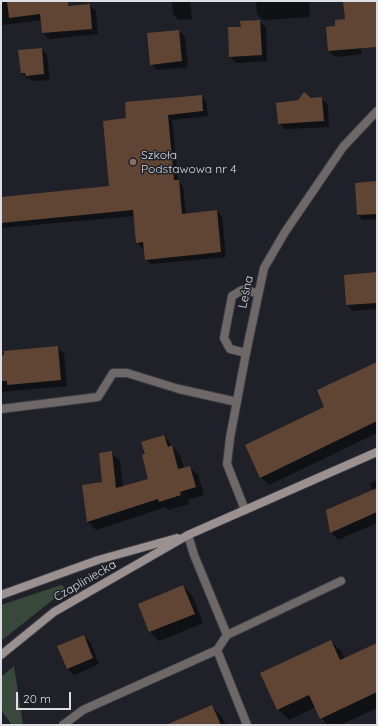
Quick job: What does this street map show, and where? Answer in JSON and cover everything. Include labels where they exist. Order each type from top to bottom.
[{"type":"street","name":"Leśna","points":[[244,510],[227,464],[246,353],[264,268],[285,232],[342,147],[377,111]]},
{"type":"street","points":[[246,353],[230,349],[224,338],[232,296],[242,290],[258,293]]},
{"type":"street","points":[[1,409],[98,397],[114,373],[127,373],[179,389],[237,402]]},
{"type":"street","name":"Czapliniecka","points":[[1,655],[54,612],[188,536],[377,452]]},
{"type":"street","points":[[188,536],[194,555],[227,635]]},
{"type":"street","name":"Czapliniecka","points":[[1,595],[98,560],[188,536]]},
{"type":"street","points":[[65,724],[84,710],[217,650],[227,635],[342,581]]},
{"type":"street","points":[[217,650],[247,725]]},
{"type":"green space","points":[[61,585],[64,587],[64,591],[1,641],[1,605]]},
{"type":"green space","points":[[14,666],[23,725],[12,725],[1,710],[1,677]]},
{"type":"building","points":[[7,1],[68,1],[68,6],[90,4],[92,29],[42,33],[40,14],[9,18]]},
{"type":"building","points":[[343,1],[377,1],[377,47],[328,51],[326,27],[335,26],[335,20],[345,19]]},
{"type":"building","points":[[260,20],[262,55],[229,57],[228,27],[241,27],[240,21]]},
{"type":"building","points":[[179,30],[182,61],[150,65],[147,33]]},
{"type":"building","points":[[42,48],[44,74],[26,76],[25,73],[21,73],[18,50]]},
{"type":"building","points":[[304,92],[311,98],[322,97],[324,121],[278,124],[276,103],[298,100]]},
{"type":"building","points":[[202,95],[203,111],[168,115],[174,180],[179,180],[182,214],[217,210],[221,252],[145,260],[143,242],[136,243],[133,210],[1,223],[1,197],[109,186],[103,121],[126,118],[125,102]]},
{"type":"building","points":[[377,181],[377,214],[357,215],[355,183]]},
{"type":"building","points":[[377,272],[377,303],[346,305],[344,275]]},
{"type":"building","points":[[58,346],[61,380],[7,385],[7,381],[1,381],[1,356],[4,355],[4,351]]},
{"type":"building","points":[[377,362],[377,421],[260,478],[245,445],[324,407],[317,390]]},
{"type":"building","points":[[164,435],[168,447],[172,445],[178,469],[190,466],[196,487],[180,492],[181,495],[159,502],[158,499],[87,522],[82,485],[102,482],[99,453],[112,451],[116,488],[148,479],[142,455],[145,454],[141,442]]},
{"type":"building","points":[[377,488],[377,512],[330,533],[326,510]]},
{"type":"building","points":[[183,585],[195,614],[149,632],[138,604]]},
{"type":"building","points":[[84,635],[93,658],[67,669],[57,646]]},
{"type":"building","points":[[331,640],[340,660],[377,643],[377,692],[320,719],[309,695],[277,710],[260,673]]},
{"type":"building","points":[[212,705],[221,725],[166,725]]},
{"type":"place","name":"Szkoła Podstawowa nr 4","points":[[133,162]]}]
